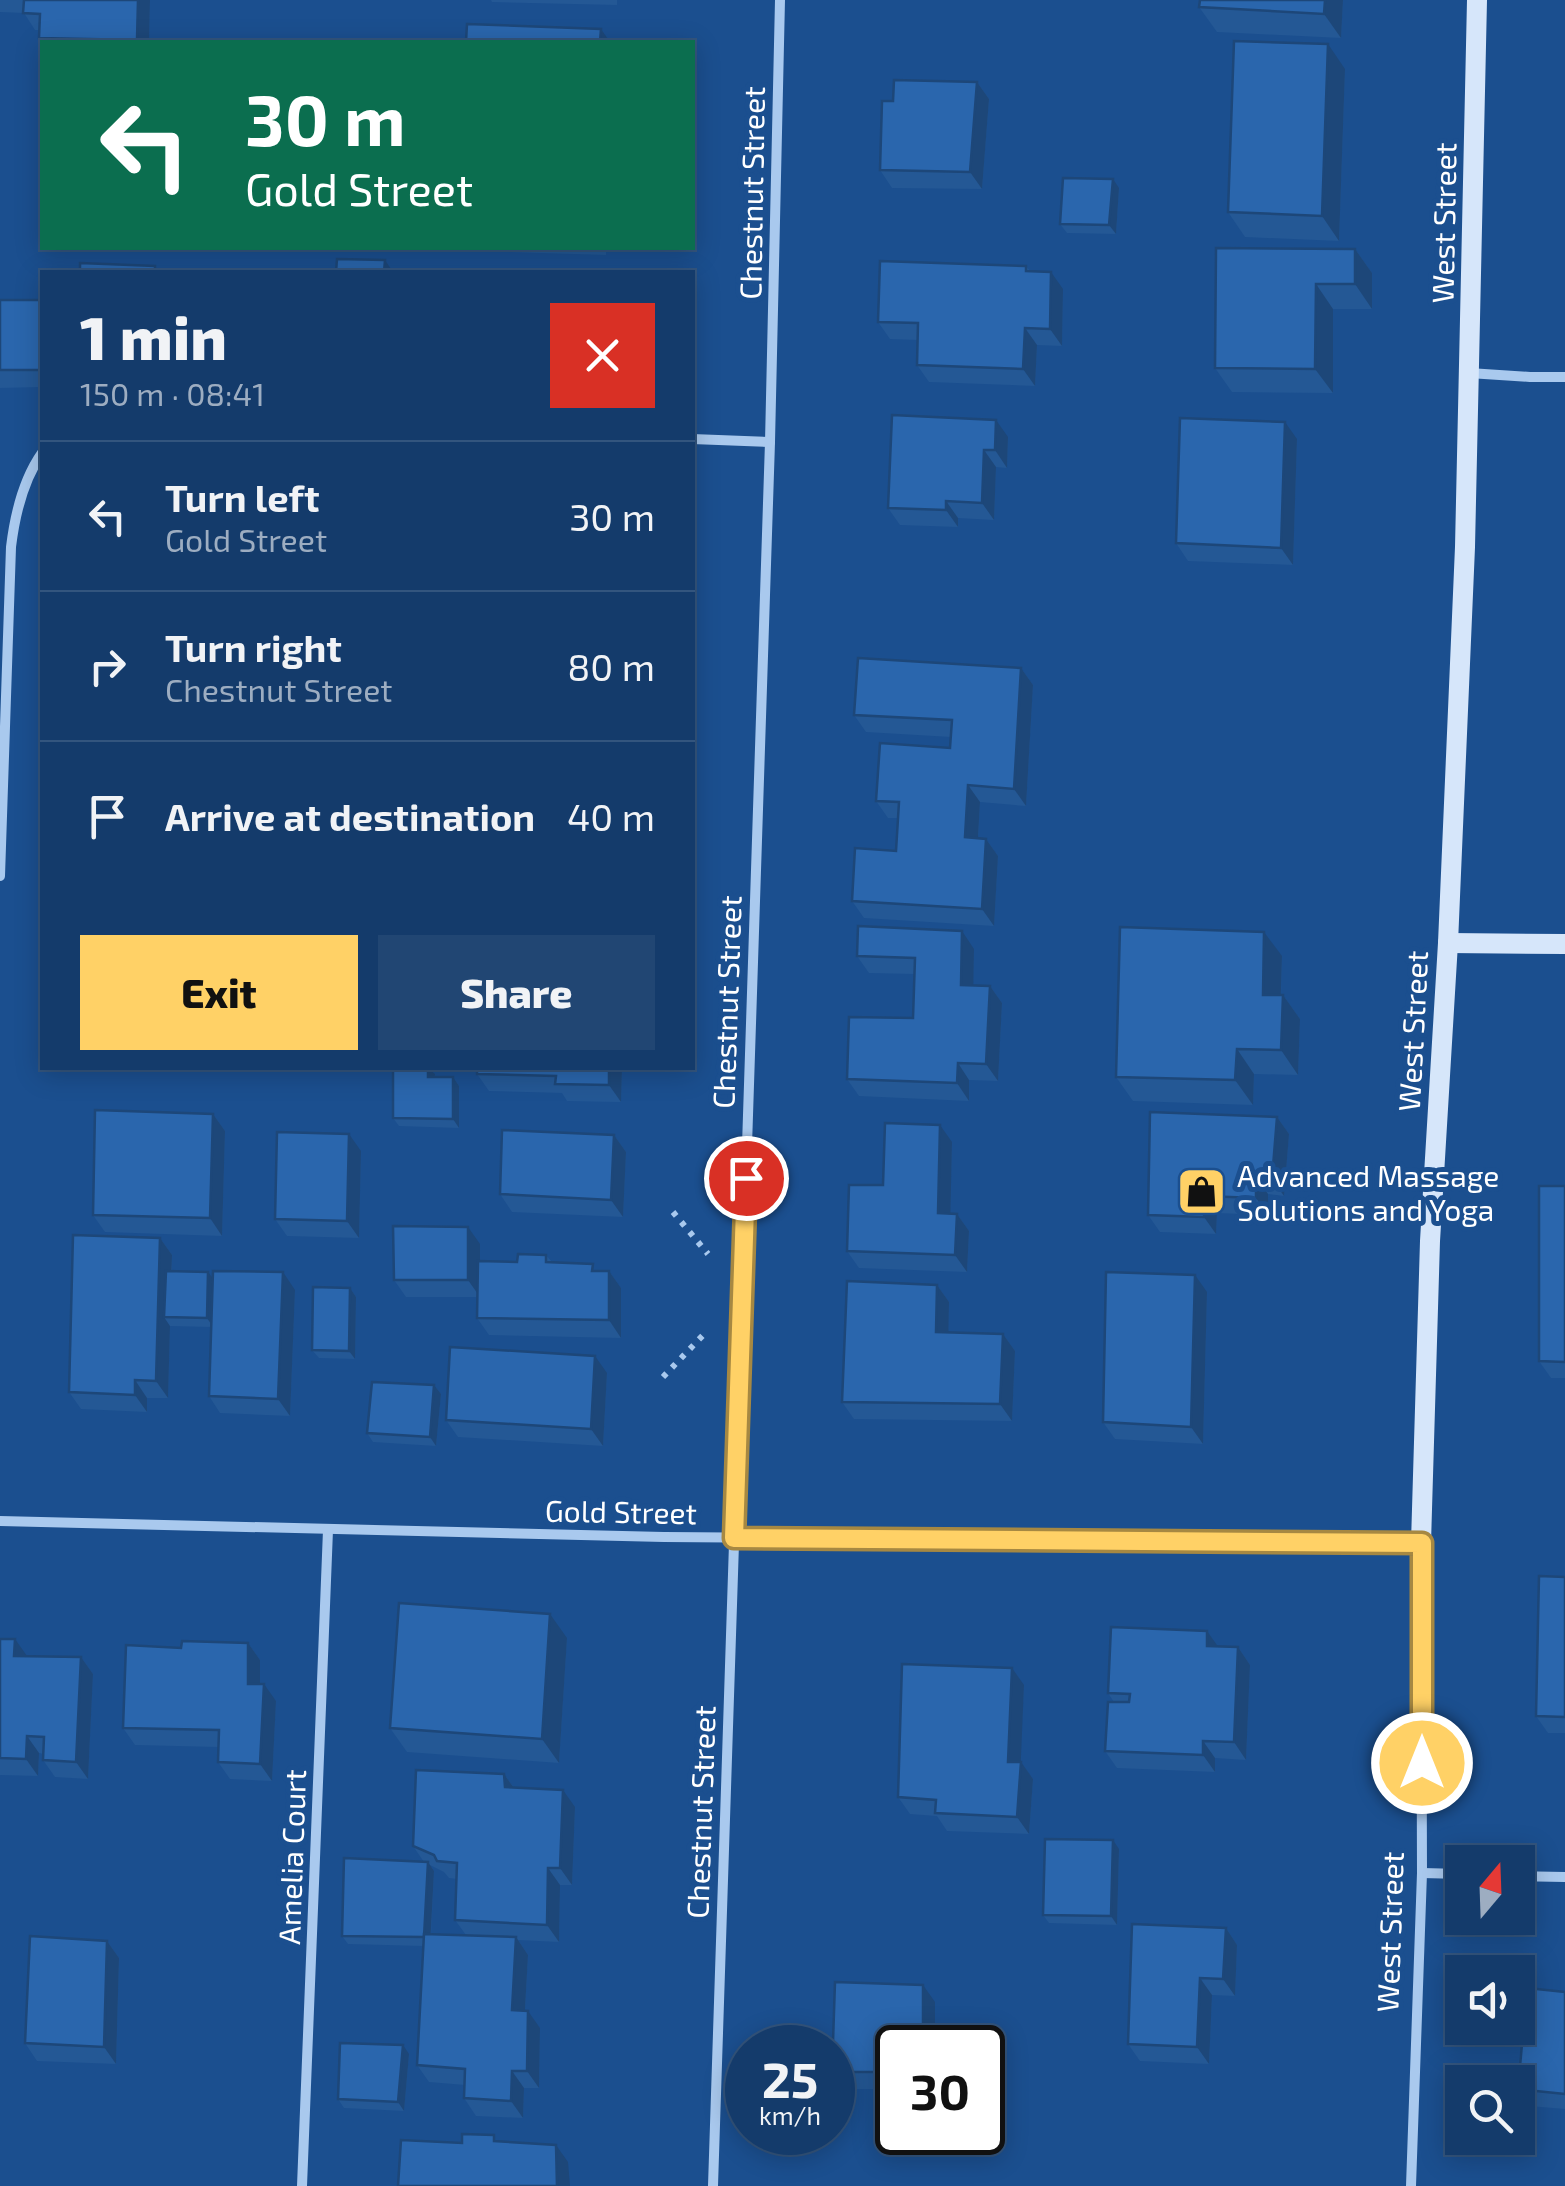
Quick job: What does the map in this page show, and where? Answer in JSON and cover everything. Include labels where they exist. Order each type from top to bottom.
[{"type":"street","name":"Chestnut Street","points":[[713,2186],[770,442],[780,0]]},
{"type":"street","name":"West Street","points":[[1411,2186],[1422,1873],[1422,1543],[1430,1241],[1464,567],[1477,0]]},
{"type":"street","points":[[1470,373],[1565,377]]},
{"type":"street","points":[[695,439],[770,442]]},
{"type":"street","points":[[0,876],[11,547],[30,474],[40,457]]},
{"type":"street","points":[[1448,943],[1565,944]]},
{"type":"street","name":"Gold Street","points":[[0,1521],[734,1538],[1422,1543]]},
{"type":"street","name":"Amelia Court","points":[[302,2186],[328,1530]]},
{"type":"street","points":[[1422,1873],[1445,1874]]},
{"type":"street","points":[[1535,1876],[1565,1876]]},
{"type":"building","points":[[24,0],[138,0],[137,40],[39,38],[40,14],[23,13]]},
{"type":"building","points":[[1200,0],[1325,0],[1324,14],[1199,7]]},
{"type":"building","points":[[467,24],[601,29],[600,40],[466,40]]},
{"type":"building","points":[[1234,41],[1328,44],[1322,216],[1228,212]]},
{"type":"building","points":[[894,80],[977,82],[970,172],[880,170],[882,101],[893,101]]},
{"type":"building","points":[[1063,178],[1113,179],[1109,225],[1060,224]]},
{"type":"building","points":[[1216,248],[1355,249],[1355,284],[1316,284],[1315,369],[1215,368]]},
{"type":"building","points":[[337,259],[385,260],[384,270],[336,270]]},
{"type":"building","points":[[880,261],[1026,266],[1026,271],[1051,272],[1050,329],[1025,328],[1023,369],[917,365],[918,323],[878,322]]},
{"type":"building","points":[[80,263],[155,266],[155,270],[80,270]]},
{"type":"building","points":[[0,300],[40,300],[40,370],[0,370]]},
{"type":"building","points":[[892,415],[996,420],[995,450],[984,450],[982,503],[946,501],[946,510],[888,508]]},
{"type":"building","points":[[1180,418],[1285,422],[1281,548],[1176,543]]},
{"type":"building","points":[[858,658],[1021,668],[1014,789],[968,785],[965,837],[986,839],[982,909],[852,901],[855,848],[896,851],[899,802],[876,801],[880,743],[950,748],[952,720],[854,715]]},
{"type":"building","points":[[858,926],[962,931],[961,985],[990,986],[986,1064],[958,1063],[957,1083],[847,1079],[849,1017],[913,1018],[915,958],[857,956]]},
{"type":"building","points":[[1120,927],[1264,932],[1263,995],[1283,995],[1281,1050],[1237,1049],[1235,1080],[1116,1077]]},
{"type":"building","points":[[393,1070],[428,1070],[428,1077],[453,1077],[453,1119],[393,1118]]},
{"type":"building","points":[[477,1070],[609,1070],[609,1085],[555,1084],[556,1076],[477,1074]]},
{"type":"building","points":[[95,1110],[213,1114],[210,1218],[93,1215]]},
{"type":"building","points":[[1150,1112],[1277,1117],[1272,1179],[1256,1177],[1256,1198],[1205,1196],[1204,1217],[1148,1215]]},
{"type":"building","points":[[885,1123],[940,1125],[938,1213],[957,1214],[955,1255],[847,1251],[849,1185],[883,1185]]},
{"type":"building","points":[[502,1130],[614,1135],[611,1200],[500,1194]]},
{"type":"building","points":[[277,1132],[349,1134],[347,1221],[275,1219]]},
{"type":"building","points":[[1539,1186],[1565,1186],[1565,1362],[1539,1361]]},
{"type":"building","points":[[393,1226],[468,1227],[468,1280],[394,1280]]},
{"type":"building","points":[[73,1235],[160,1238],[156,1381],[135,1380],[135,1395],[69,1392]]},
{"type":"building","points":[[518,1254],[546,1255],[546,1262],[593,1264],[592,1271],[609,1271],[609,1320],[477,1318],[478,1261],[517,1262]]},
{"type":"building","points":[[166,1271],[208,1272],[207,1318],[164,1317]]},
{"type":"building","points":[[213,1271],[283,1272],[278,1399],[209,1396]]},
{"type":"building","points":[[1106,1272],[1195,1275],[1191,1427],[1103,1422]]},
{"type":"building","points":[[847,1281],[937,1285],[936,1332],[1003,1334],[1000,1404],[842,1402]]},
{"type":"building","points":[[313,1287],[350,1288],[349,1351],[312,1350]]},
{"type":"building","points":[[450,1347],[595,1356],[591,1429],[446,1420]]},
{"type":"building","points":[[372,1382],[434,1385],[430,1437],[367,1433]]},
{"type":"building","points":[[1539,1576],[1565,1577],[1565,1717],[1536,1716]]},
{"type":"building","points":[[399,1603],[550,1614],[542,1739],[390,1728]]},
{"type":"building","points":[[1111,1627],[1207,1631],[1207,1646],[1238,1647],[1234,1742],[1203,1741],[1203,1755],[1105,1751],[1108,1702],[1129,1702],[1130,1694],[1108,1693]]},
{"type":"building","points":[[0,1639],[15,1639],[14,1656],[81,1657],[76,1762],[43,1760],[44,1737],[27,1736],[26,1759],[0,1758]]},
{"type":"building","points":[[182,1641],[248,1643],[248,1684],[264,1684],[260,1764],[218,1762],[219,1730],[123,1728],[126,1645],[181,1648]]},
{"type":"building","points":[[902,1664],[1012,1668],[1008,1762],[1021,1762],[1017,1817],[935,1813],[936,1800],[898,1797]]},
{"type":"building","points":[[416,1770],[504,1774],[505,1787],[563,1790],[560,1868],[548,1868],[547,1925],[455,1920],[457,1863],[437,1861],[434,1855],[413,1846]]},
{"type":"building","points":[[1045,1839],[1113,1840],[1111,1916],[1043,1915]]},
{"type":"building","points":[[344,1858],[428,1862],[424,1937],[342,1936]]},
{"type":"building","points":[[1132,1924],[1226,1928],[1223,1979],[1200,1978],[1197,2047],[1128,2044]]},
{"type":"building","points":[[424,1934],[516,1937],[512,2010],[528,2011],[527,2071],[512,2071],[511,2101],[464,2098],[465,2069],[417,2065]]},
{"type":"building","points":[[30,1936],[107,1941],[104,2047],[25,2043]]},
{"type":"building","points":[[835,1982],[923,1985],[923,2025],[875,2025],[875,2072],[855,2072],[855,2025],[834,2025]]},
{"type":"building","points":[[1535,1989],[1565,1992],[1565,2094],[1535,2091],[1535,2065],[1520,2065],[1522,2045],[1535,2045]]},
{"type":"building","points":[[340,2043],[403,2045],[398,2102],[338,2099]]},
{"type":"building","points":[[462,2134],[494,2135],[494,2141],[556,2145],[557,2186],[398,2186],[401,2140],[462,2143]]},
{"type":"place","name":"Advanced Massage Solutions and Yoga","points":[[1202,1192]]},
{"type":"route","points":[[746,1178],[734,1538],[1422,1543],[1422,1763]]}]
